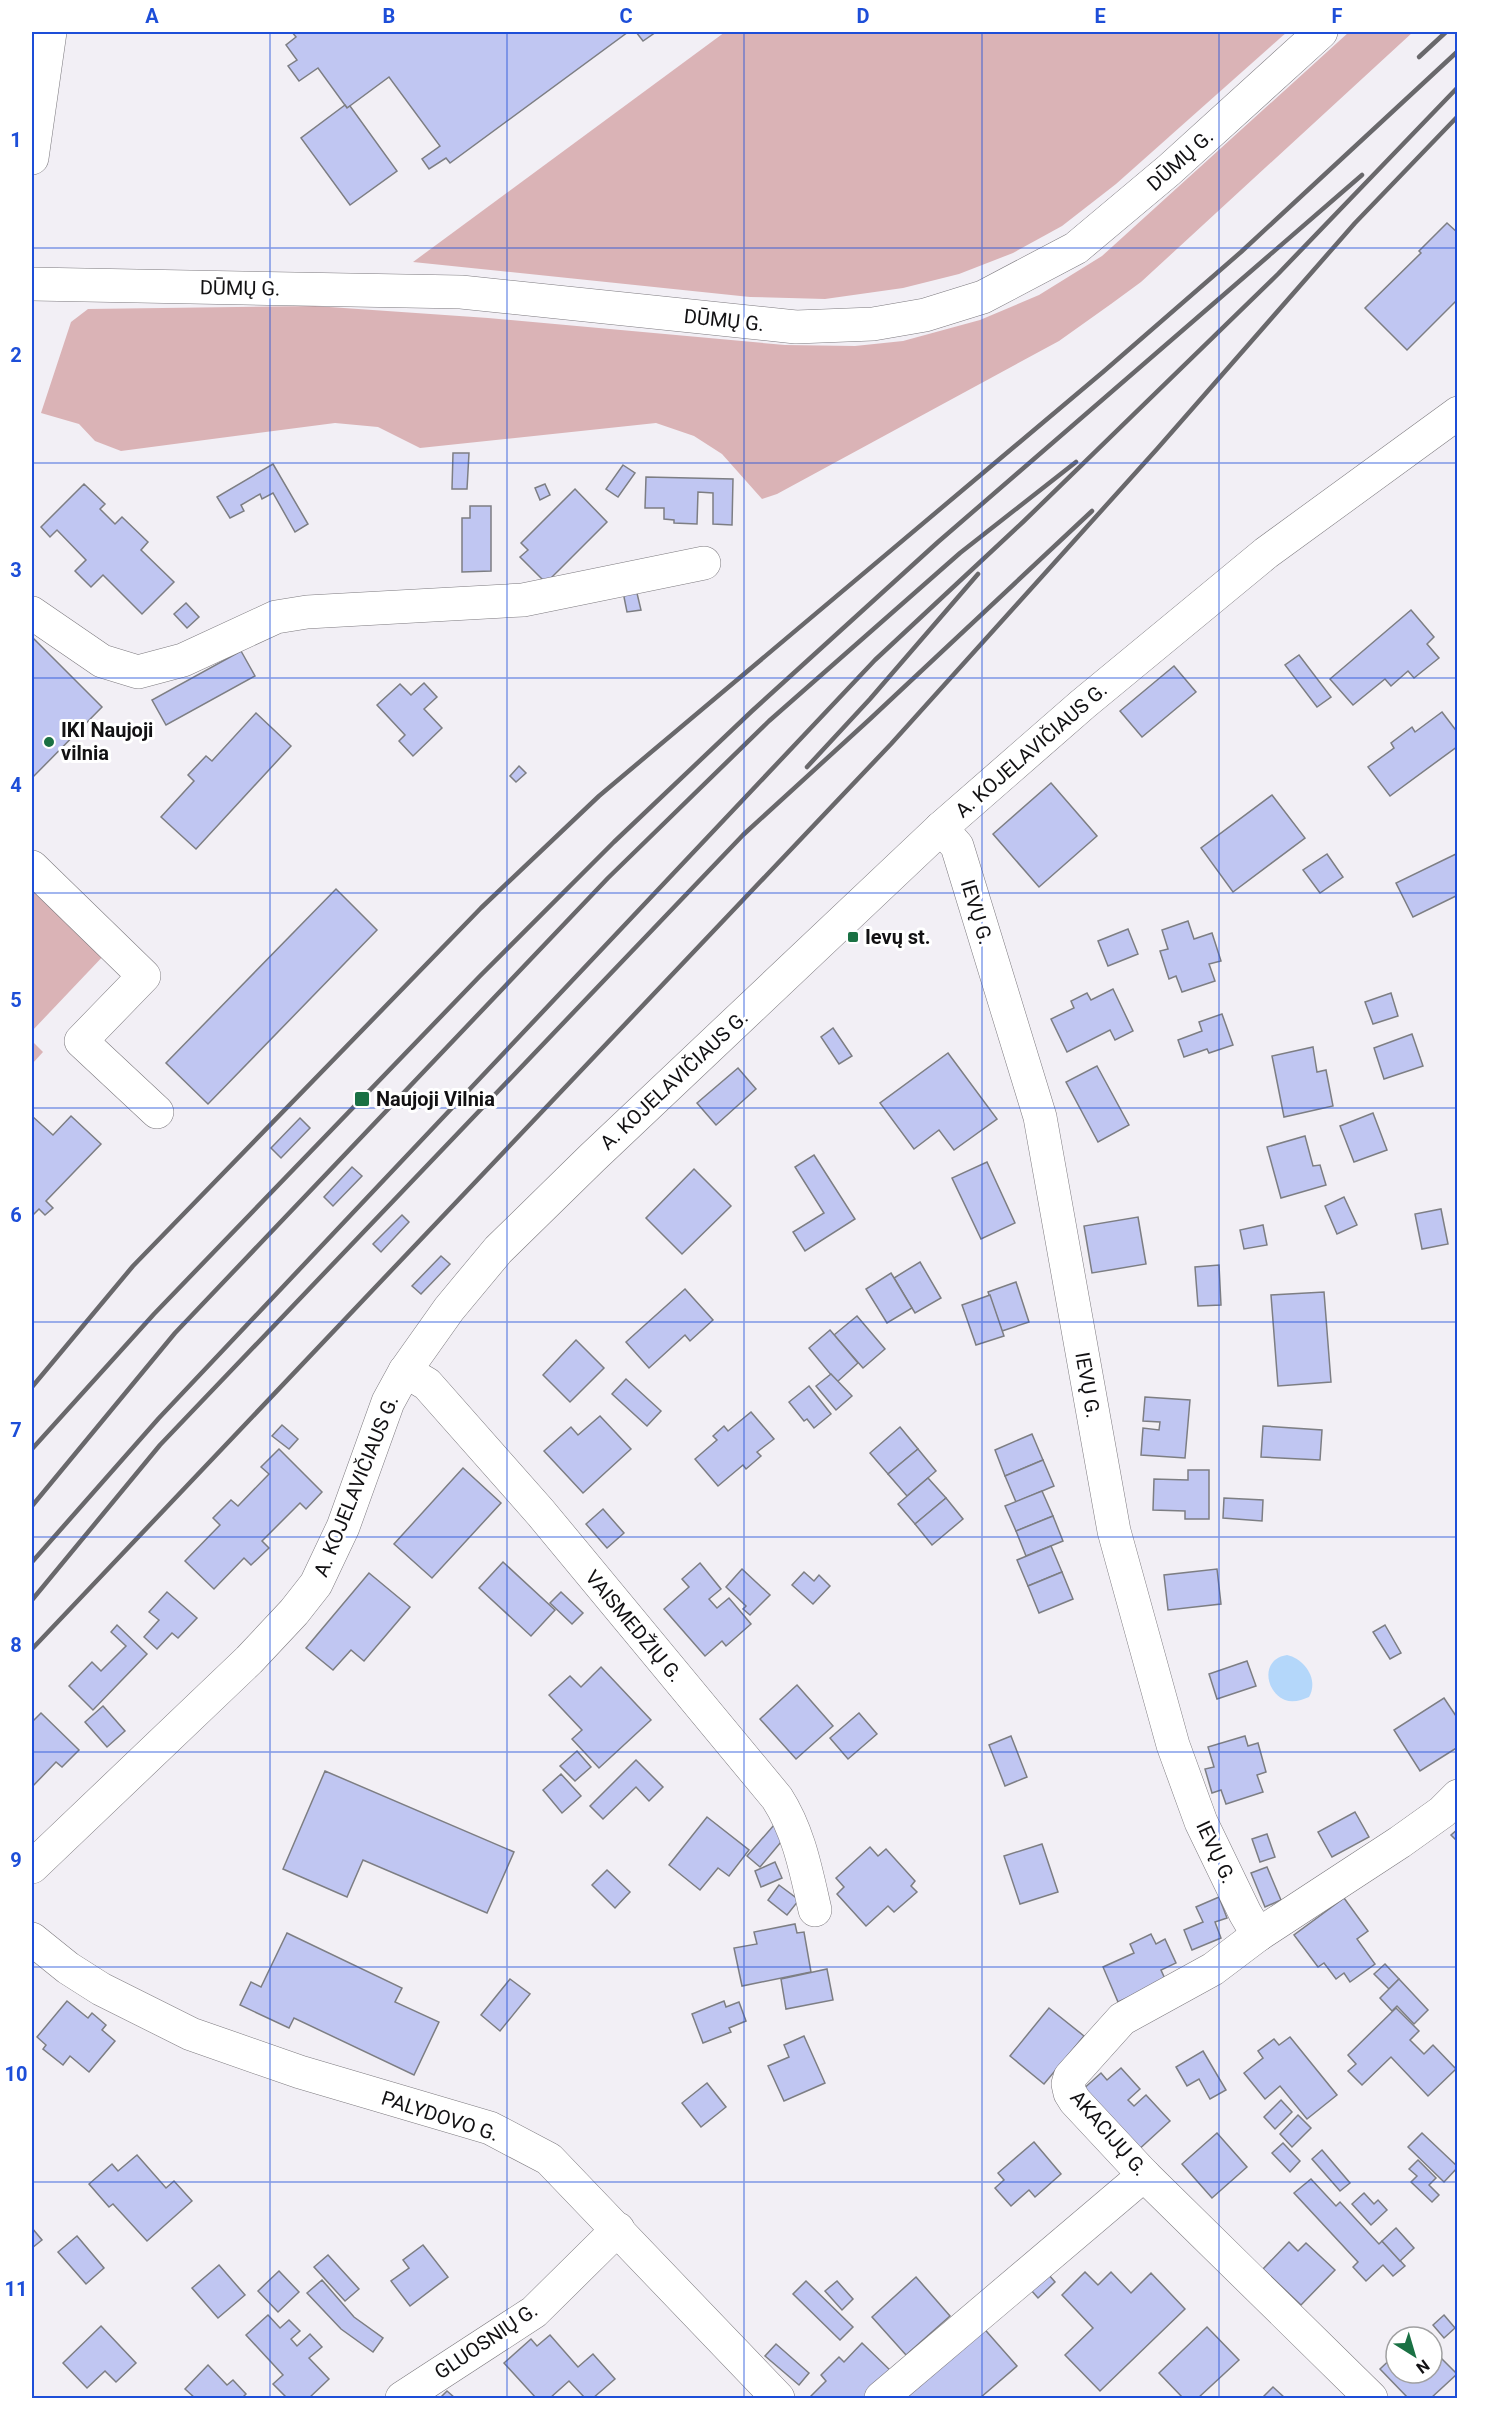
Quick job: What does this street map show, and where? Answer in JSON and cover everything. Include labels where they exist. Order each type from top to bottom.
[{"type":"street","points":[[32,158],[50,32]]},
{"type":"street","name":"DŪMŲ G.","points":[[32,284],[461,292],[796,327],[873,324],[925,315],[983,297],[1076,248],[1169,170],[1321,32]]},
{"type":"street","name":"A. KOJELAVIČIAUS G.","points":[[32,1867],[249,1660],[294,1612],[316,1584],[344,1527],[388,1402],[405,1371],[449,1309],[498,1250],[941,828],[1083,704],[1266,553],[1458,413]]},
{"type":"street","points":[[32,613],[102,661],[138,672],[183,660],[276,617],[308,612],[523,600],[704,563]]},
{"type":"street","name":"IEVŲ G.","points":[[941,828],[957,846],[1040,1117],[1114,1531],[1173,1745],[1201,1822],[1258,1935]]},
{"type":"street","points":[[32,867],[144,976],[81,1041],[158,1112]]},
{"type":"street","name":"VAISMEDŽIŲ G.","points":[[405,1371],[427,1384],[533,1505],[777,1798],[790,1818],[798,1841],[815,1910]]},
{"type":"street","name":"AKACIJŲ G.","points":[[1371,2398],[1144,2175],[1075,2101],[1068,2084],[1070,2077],[1122,2019],[1213,1969],[1258,1935],[1400,1842],[1442,1812],[1458,1796]]},
{"type":"street","name":"PALYDOVO G.","points":[[32,1939],[68,1968],[101,1989],[191,2034],[300,2072],[490,2128],[549,2159],[778,2398]]},
{"type":"street","points":[[880,2398],[1144,2175]]},
{"type":"street","name":"GLUOSNIŲ G.","points":[[402,2398],[534,2312],[618,2229]]},
{"type":"shaded area","points":[[725,32],[1287,32],[1116,184],[1062,226],[1013,253],[959,274],[903,288],[825,299],[750,297],[413,262]]},
{"type":"shaded area","points":[[1349,32],[1413,32],[1141,282],[1059,341],[777,494],[762,499],[722,454],[694,436],[656,423],[420,448],[378,427],[335,423],[121,451],[95,441],[79,424],[41,413],[71,322],[88,309],[315,306],[488,318],[785,345],[855,346],[903,341],[980,320],[1039,295],[1102,256]]},
{"type":"shaded area","points":[[32,883],[107,952],[32,1031]]},
{"type":"shaded area","points":[[32,1041],[43,1052],[32,1064]]},
{"type":"water","points":[[1287,1655],[1294,1657],[1308,1671],[1312,1684],[1309,1697],[1288,1701],[1278,1696],[1273,1690],[1268,1676],[1269,1669],[1278,1658]]},
{"type":"building","points":[[292,32],[628,32],[450,163],[446,158],[429,169],[422,159],[440,146],[389,77],[347,108],[318,68],[299,81],[288,66],[297,60],[286,45],[296,37]]},
{"type":"building","points":[[636,32],[656,32],[643,41]]},
{"type":"building","points":[[345,105],[347,108],[350,106],[397,171],[350,205],[301,138]]},
{"type":"building","points":[[1447,223],[1458,233],[1458,299],[1407,350],[1365,308],[1421,253],[1419,251]]},
{"type":"building","points":[[453,453],[469,453],[467,489],[452,489]]},
{"type":"building","points":[[273,464],[308,524],[295,532],[273,493],[262,499],[260,494],[241,505],[244,511],[230,518],[217,497]]},
{"type":"building","points":[[623,465],[635,473],[618,497],[606,489]]},
{"type":"building","points":[[646,477],[733,479],[732,525],[713,524],[713,493],[698,492],[697,524],[674,523],[674,520],[664,519],[664,508],[645,508]]},
{"type":"building","points":[[84,484],[105,504],[100,509],[115,524],[122,517],[148,542],[141,550],[174,582],[142,614],[103,575],[91,587],[75,571],[86,560],[57,530],[50,537],[41,527]]},
{"type":"building","points":[[545,484],[550,495],[540,500],[535,488]]},
{"type":"building","points":[[575,489],[607,522],[546,583],[520,557],[528,550],[521,543]]},
{"type":"building","points":[[470,506],[491,506],[491,571],[462,572],[462,518],[470,518]]},
{"type":"building","points":[[636,589],[641,610],[627,612],[623,592]]},
{"type":"building","points":[[186,603],[199,617],[187,628],[174,614]]},
{"type":"building","points":[[1411,610],[1434,637],[1427,644],[1439,658],[1414,678],[1408,671],[1391,686],[1385,679],[1353,705],[1330,679]]},
{"type":"building","name":"IKI Naujoji vilnia","points":[[32,637],[102,707],[32,778]]},
{"type":"building","points":[[241,651],[255,676],[166,725],[152,700]]},
{"type":"building","points":[[1299,655],[1331,697],[1317,707],[1285,665]]},
{"type":"building","points":[[1174,666],[1196,692],[1142,737],[1120,711]]},
{"type":"building","points":[[424,683],[437,697],[424,709],[442,728],[413,756],[399,741],[405,735],[377,705],[400,684],[411,695]]},
{"type":"building","points":[[1442,712],[1458,733],[1458,746],[1390,796],[1368,767],[1394,748],[1391,743],[1412,727],[1415,732]]},
{"type":"building","points":[[256,713],[291,746],[196,849],[161,817],[194,781],[188,775],[206,756],[212,761]]},
{"type":"building","points":[[519,766],[526,773],[516,782],[510,776]]},
{"type":"building","points":[[1051,783],[1097,836],[1039,887],[993,834]]},
{"type":"building","points":[[1272,795],[1305,838],[1233,892],[1201,848]]},
{"type":"building","points":[[1458,853],[1458,895],[1413,917],[1396,883]]},
{"type":"building","points":[[1327,854],[1343,877],[1320,893],[1303,870]]},
{"type":"building","points":[[336,889],[377,930],[208,1104],[166,1063]]},
{"type":"building","points":[[1188,921],[1194,939],[1212,933],[1221,961],[1209,964],[1215,981],[1182,992],[1176,976],[1169,979],[1160,951],[1168,949],[1162,930]]},
{"type":"building","points":[[1128,929],[1138,954],[1108,966],[1098,941]]},
{"type":"building","points":[[1113,989],[1133,1031],[1115,1040],[1110,1030],[1067,1052],[1051,1019],[1074,1008],[1071,1001],[1087,993],[1091,1000]]},
{"type":"building","points":[[1391,993],[1398,1016],[1373,1024],[1365,1002]]},
{"type":"building","points":[[1222,1014],[1233,1045],[1209,1053],[1207,1049],[1184,1057],[1178,1040],[1202,1031],[1199,1022]]},
{"type":"building","points":[[833,1028],[852,1056],[839,1064],[821,1037]]},
{"type":"building","points":[[1412,1034],[1423,1066],[1384,1079],[1374,1048]]},
{"type":"building","points":[[1313,1047],[1317,1072],[1326,1070],[1333,1106],[1284,1117],[1272,1056]]},
{"type":"building","points":[[948,1053],[997,1119],[954,1150],[939,1130],[914,1149],[880,1103]]},
{"type":"building","points":[[1097,1066],[1129,1125],[1098,1142],[1066,1082]]},
{"type":"building","points":[[738,1068],[756,1089],[716,1125],[697,1103]]},
{"type":"building","points":[[1373,1113],[1387,1150],[1354,1162],[1340,1126]]},
{"type":"building","points":[[32,1116],[53,1135],[71,1116],[101,1144],[46,1201],[53,1208],[45,1215],[39,1209],[32,1214]]},
{"type":"building","points":[[300,1118],[310,1128],[281,1158],[271,1148]]},
{"type":"building","points":[[1305,1136],[1313,1166],[1320,1165],[1326,1185],[1281,1198],[1267,1147]]},
{"type":"building","points":[[814,1155],[855,1219],[805,1251],[793,1232],[824,1213],[795,1167]]},
{"type":"building","points":[[987,1162],[1015,1223],[981,1239],[952,1178]]},
{"type":"building","points":[[352,1167],[362,1176],[333,1206],[324,1197]]},
{"type":"building","points":[[694,1169],[731,1206],[682,1254],[646,1218]]},
{"type":"building","points":[[1344,1197],[1357,1225],[1337,1234],[1325,1206]]},
{"type":"building","points":[[1441,1209],[1448,1244],[1422,1249],[1415,1214]]},
{"type":"building","points":[[402,1215],[409,1222],[381,1252],[373,1244]]},
{"type":"building","points":[[1138,1217],[1146,1264],[1092,1273],[1084,1226]]},
{"type":"building","points":[[1263,1225],[1267,1245],[1244,1249],[1240,1230]]},
{"type":"building","points":[[441,1256],[450,1264],[421,1294],[412,1286]]},
{"type":"building","points":[[920,1262],[941,1298],[915,1313],[894,1278]]},
{"type":"building","points":[[1219,1265],[1221,1305],[1198,1306],[1195,1267]]},
{"type":"building","points":[[891,1273],[912,1308],[887,1323],[866,1289]]},
{"type":"building","points":[[1016,1282],[1029,1322],[1002,1331],[988,1292]]},
{"type":"building","points":[[685,1289],[713,1320],[690,1341],[685,1335],[649,1368],[626,1342]]},
{"type":"building","points":[[1324,1292],[1331,1382],[1278,1386],[1271,1295]]},
{"type":"building","points":[[990,1295],[1004,1336],[976,1345],[962,1305]]},
{"type":"building","points":[[857,1316],[885,1349],[863,1368],[834,1335]]},
{"type":"building","points":[[830,1330],[858,1363],[837,1382],[809,1348]]},
{"type":"building","points":[[576,1340],[604,1368],[570,1402],[543,1375]]},
{"type":"building","points":[[831,1374],[852,1396],[836,1410],[816,1386]]},
{"type":"building","points":[[626,1379],[661,1411],[647,1426],[612,1394]]},
{"type":"building","points":[[809,1386],[831,1414],[814,1428],[807,1419],[804,1421],[789,1402]]},
{"type":"building","points":[[1145,1397],[1190,1400],[1185,1458],[1141,1455],[1143,1428],[1159,1430],[1160,1422],[1143,1421]]},
{"type":"building","points":[[751,1412],[774,1439],[757,1452],[761,1456],[746,1469],[743,1465],[718,1486],[695,1459],[717,1440],[713,1436],[724,1426],[728,1431]]},
{"type":"building","points":[[600,1416],[631,1449],[583,1493],[544,1451],[571,1427],[578,1435]]},
{"type":"building","points":[[282,1425],[298,1439],[289,1449],[272,1436]]},
{"type":"building","points":[[1263,1426],[1322,1430],[1320,1460],[1261,1457]]},
{"type":"building","points":[[900,1427],[918,1449],[888,1474],[870,1453]]},
{"type":"building","points":[[1032,1434],[1043,1460],[1005,1476],[995,1450]]},
{"type":"building","points":[[279,1449],[322,1492],[306,1509],[300,1503],[262,1541],[269,1548],[251,1565],[244,1558],[214,1589],[185,1561],[220,1525],[213,1518],[231,1500],[238,1506],[269,1474],[261,1467]]},
{"type":"building","points":[[918,1449],[936,1471],[907,1496],[888,1474]]},
{"type":"building","points":[[1043,1460],[1054,1486],[1016,1502],[1005,1476]]},
{"type":"building","points":[[463,1468],[501,1503],[432,1578],[394,1544]]},
{"type":"building","points":[[1188,1470],[1209,1470],[1209,1519],[1185,1519],[1185,1511],[1153,1510],[1154,1479],[1188,1480]]},
{"type":"building","points":[[928,1478],[946,1498],[915,1524],[898,1504]]},
{"type":"building","points":[[1042,1491],[1053,1516],[1016,1531],[1005,1506]]},
{"type":"building","points":[[946,1498],[963,1519],[932,1545],[915,1524]]},
{"type":"building","points":[[1224,1498],[1263,1500],[1262,1521],[1223,1518]]},
{"type":"building","points":[[603,1509],[624,1533],[607,1548],[586,1524]]},
{"type":"building","points":[[1053,1516],[1063,1541],[1026,1556],[1016,1531]]},
{"type":"building","points":[[1051,1546],[1062,1572],[1028,1586],[1017,1560]]},
{"type":"building","points":[[503,1562],[555,1610],[531,1636],[479,1588]]},
{"type":"building","points":[[700,1563],[721,1589],[709,1599],[717,1608],[729,1598],[751,1624],[726,1646],[722,1641],[705,1656],[664,1609],[689,1587],[682,1579]]},
{"type":"building","points":[[742,1569],[770,1595],[750,1615],[743,1609],[746,1606],[726,1587]]},
{"type":"building","points":[[1217,1569],[1221,1604],[1168,1610],[1164,1575]]},
{"type":"building","points":[[804,1572],[814,1581],[819,1575],[830,1586],[813,1604],[792,1585]]},
{"type":"building","points":[[1062,1572],[1073,1599],[1039,1613],[1028,1586]]},
{"type":"building","points":[[369,1573],[410,1607],[364,1661],[351,1650],[333,1670],[306,1648]]},
{"type":"building","points":[[167,1592],[197,1618],[178,1638],[172,1633],[157,1649],[144,1637],[159,1620],[149,1612]]},
{"type":"building","points":[[561,1592],[583,1613],[572,1624],[550,1603]]},
{"type":"building","points":[[117,1625],[147,1654],[93,1710],[69,1686],[92,1662],[101,1671],[126,1646],[111,1632]]},
{"type":"building","points":[[1385,1625],[1401,1653],[1390,1659],[1373,1632]]},
{"type":"building","points":[[1247,1661],[1256,1686],[1217,1699],[1209,1674]]},
{"type":"building","points":[[601,1667],[651,1720],[599,1768],[572,1739],[582,1730],[549,1695],[570,1676],[581,1687]]},
{"type":"building","points":[[797,1685],[833,1726],[796,1759],[760,1719]]},
{"type":"building","points":[[1444,1698],[1458,1719],[1458,1747],[1420,1771],[1394,1730]]},
{"type":"building","points":[[103,1706],[125,1731],[107,1747],[85,1722]]},
{"type":"building","points":[[41,1713],[79,1750],[62,1767],[56,1762],[32,1787],[32,1722]]},
{"type":"building","points":[[859,1713],[877,1734],[848,1759],[830,1738]]},
{"type":"building","points":[[1011,1736],[1027,1777],[1005,1786],[989,1745]]},
{"type":"building","points":[[1245,1736],[1248,1746],[1258,1743],[1266,1772],[1257,1775],[1263,1792],[1226,1804],[1221,1790],[1212,1793],[1205,1769],[1214,1767],[1208,1747]]},
{"type":"building","points":[[577,1751],[591,1767],[575,1781],[560,1766]]},
{"type":"building","points":[[636,1760],[663,1787],[649,1801],[636,1787],[603,1819],[590,1806]]},
{"type":"building","points":[[325,1771],[514,1852],[487,1913],[363,1860],[347,1897],[283,1869]]},
{"type":"building","points":[[561,1774],[581,1796],[562,1813],[543,1790]]},
{"type":"building","points":[[1355,1812],[1369,1837],[1332,1857],[1318,1832]]},
{"type":"building","points":[[707,1817],[749,1850],[729,1876],[718,1868],[700,1890],[669,1865]]},
{"type":"building","points":[[774,1825],[786,1836],[760,1867],[747,1856]]},
{"type":"building","points":[[1458,1829],[1458,1842],[1451,1835]]},
{"type":"building","points":[[1267,1834],[1275,1857],[1260,1862],[1252,1839]]},
{"type":"building","points":[[1042,1844],[1058,1892],[1020,1904],[1004,1856]]},
{"type":"building","points":[[870,1847],[878,1856],[886,1849],[915,1881],[911,1886],[917,1892],[894,1912],[888,1906],[866,1926],[837,1894],[844,1887],[836,1878]]},
{"type":"building","points":[[775,1862],[782,1878],[761,1887],[755,1871]]},
{"type":"building","points":[[1267,1867],[1281,1900],[1265,1907],[1251,1873]]},
{"type":"building","points":[[607,1870],[630,1892],[615,1908],[592,1885]]},
{"type":"building","points":[[779,1885],[799,1900],[787,1915],[768,1900]]},
{"type":"building","points":[[1219,1897],[1227,1918],[1215,1922],[1221,1938],[1192,1950],[1184,1930],[1203,1922],[1196,1907]]},
{"type":"building","points":[[1344,1898],[1368,1931],[1357,1939],[1375,1964],[1350,1982],[1344,1973],[1336,1979],[1324,1963],[1318,1967],[1294,1935]]},
{"type":"building","points":[[795,1924],[797,1933],[804,1932],[811,1972],[742,1986],[734,1948],[757,1944],[754,1932]]},
{"type":"building","points":[[287,1933],[402,1988],[395,2002],[439,2022],[414,2075],[294,2018],[289,2028],[240,2005],[251,1982],[261,1987]]},
{"type":"building","points":[[1151,1934],[1156,1944],[1165,1939],[1176,1963],[1161,1970],[1166,1981],[1118,2002],[1103,1967],[1134,1953],[1130,1944]]},
{"type":"building","points":[[1385,1964],[1399,1979],[1389,1989],[1374,1974]]},
{"type":"building","points":[[827,1969],[833,2000],[786,2009],[781,1979]]},
{"type":"building","points":[[510,1979],[530,1994],[500,2031],[481,2015]]},
{"type":"building","points":[[1399,1979],[1428,2010],[1414,2024],[1397,2006],[1392,2011],[1380,1998]]},
{"type":"building","points":[[67,2001],[88,2018],[92,2013],[106,2025],[102,2030],[115,2041],[89,2072],[70,2056],[63,2065],[43,2049],[46,2045],[37,2037]]},
{"type":"building","points":[[724,2001],[726,2007],[739,2002],[746,2021],[729,2028],[731,2032],[703,2043],[692,2014]]},
{"type":"building","points":[[1049,2008],[1084,2036],[1044,2084],[1010,2056]]},
{"type":"building","points":[[1396,2008],[1419,2031],[1410,2040],[1424,2054],[1433,2045],[1456,2069],[1428,2096],[1391,2057],[1362,2085],[1348,2071],[1356,2064],[1348,2055]]},
{"type":"building","points":[[804,2036],[825,2083],[784,2101],[768,2066],[789,2057],[784,2045]]},
{"type":"building","points":[[1290,2037],[1337,2095],[1307,2119],[1280,2086],[1265,2099],[1244,2073],[1263,2058],[1258,2051],[1274,2039],[1279,2045]]},
{"type":"building","points":[[1203,2051],[1226,2090],[1210,2099],[1199,2079],[1187,2086],[1176,2067]]},
{"type":"building","points":[[1121,2068],[1140,2089],[1128,2100],[1134,2106],[1146,2095],[1170,2121],[1136,2152],[1080,2092],[1101,2073],[1107,2080]]},
{"type":"building","points":[[707,2083],[726,2107],[701,2127],[682,2103]]},
{"type":"building","points":[[1281,2100],[1292,2112],[1275,2129],[1264,2117]]},
{"type":"building","points":[[1298,2115],[1311,2128],[1292,2147],[1280,2134]]},
{"type":"building","points":[[1217,2133],[1247,2167],[1212,2198],[1182,2164]]},
{"type":"building","points":[[1422,2133],[1458,2167],[1444,2182],[1408,2147]]},
{"type":"building","points":[[1034,2142],[1061,2174],[1035,2197],[1029,2190],[1011,2206],[995,2188],[1004,2180],[998,2173]]},
{"type":"building","points":[[1283,2143],[1300,2161],[1290,2172],[1272,2153]]},
{"type":"building","points":[[1322,2150],[1350,2183],[1340,2191],[1312,2159]]},
{"type":"building","points":[[137,2155],[166,2188],[174,2181],[192,2201],[147,2241],[113,2204],[109,2207],[89,2184],[112,2164],[118,2171]]},
{"type":"building","points":[[1418,2160],[1436,2178],[1429,2185],[1439,2195],[1432,2202],[1411,2182],[1417,2176],[1409,2169]]},
{"type":"building","points":[[1311,2179],[1336,2206],[1340,2202],[1379,2244],[1382,2241],[1405,2266],[1393,2276],[1383,2265],[1366,2281],[1353,2267],[1358,2262],[1294,2193]]},
{"type":"building","points":[[1364,2193],[1374,2204],[1378,2200],[1387,2210],[1371,2225],[1352,2204]]},
{"type":"building","points":[[32,2228],[42,2240],[32,2248]]},
{"type":"building","points":[[1396,2228],[1414,2248],[1400,2261],[1382,2241]]},
{"type":"building","points":[[77,2236],[104,2268],[86,2284],[58,2252]]},
{"type":"building","points":[[1289,2242],[1298,2251],[1306,2243],[1335,2270],[1301,2305],[1263,2269]]},
{"type":"building","points":[[423,2245],[448,2277],[410,2306],[391,2281],[409,2268],[403,2260]]},
{"type":"building","points":[[328,2255],[359,2289],[345,2301],[314,2267]]},
{"type":"building","points":[[219,2265],[245,2295],[218,2318],[192,2288]]},
{"type":"building","points":[[279,2271],[299,2292],[278,2312],[258,2291]]},
{"type":"building","points":[[1085,2272],[1098,2285],[1111,2272],[1131,2293],[1151,2273],[1185,2309],[1100,2391],[1065,2355],[1093,2328],[1062,2295]]},
{"type":"building","points":[[1049,2275],[1055,2282],[1038,2298],[1031,2290]]},
{"type":"building","points":[[916,2277],[950,2316],[906,2355],[872,2317]]},
{"type":"building","points":[[322,2280],[354,2317],[383,2338],[373,2352],[341,2329],[307,2293]]},
{"type":"building","points":[[806,2281],[853,2327],[840,2340],[793,2294]]},
{"type":"building","points":[[837,2281],[853,2299],[842,2310],[825,2291]]},
{"type":"building","points":[[268,2315],[280,2328],[289,2320],[300,2331],[291,2339],[297,2346],[310,2334],[322,2347],[309,2358],[329,2379],[309,2398],[287,2398],[273,2384],[283,2375],[246,2335]]},
{"type":"building","points":[[1444,2315],[1455,2328],[1444,2338],[1444,2325],[1433,2325]]},
{"type":"building","points":[[980,2324],[1017,2366],[980,2398],[897,2398]]},
{"type":"building","points":[[101,2326],[136,2363],[116,2382],[105,2371],[87,2388],[63,2363]]},
{"type":"building","points":[[1207,2327],[1239,2360],[1198,2398],[1183,2398],[1159,2373]]},
{"type":"building","points":[[550,2335],[578,2367],[593,2354],[615,2379],[593,2398],[585,2398],[569,2381],[550,2398],[536,2398],[504,2363],[531,2339],[537,2346]]},
{"type":"building","points":[[862,2343],[890,2370],[873,2398],[813,2398],[811,2396],[826,2381],[821,2375],[839,2357],[844,2362]]},
{"type":"building","points":[[776,2344],[809,2373],[799,2385],[765,2356]]},
{"type":"building","points":[[1444,2361],[1457,2374],[1431,2398],[1408,2398],[1395,2385],[1444,2385]]},
{"type":"building","points":[[208,2365],[227,2385],[233,2380],[246,2394],[242,2398],[195,2398],[185,2389]]},
{"type":"building","points":[[1273,2387],[1285,2398],[1262,2398]]},
{"type":"building","points":[[447,2391],[455,2398],[440,2398]]},
{"type":"railway","points":[[1419,57],[1446,32]]},
{"type":"railway","points":[[32,1387],[133,1266],[481,908],[599,796],[1103,372],[1241,252],[1458,51]]},
{"type":"railway","points":[[32,1562],[159,1418],[875,660],[1023,522],[1278,274],[1458,87]]},
{"type":"railway","points":[[32,1649],[891,744],[1157,449],[1355,223],[1458,116]]},
{"type":"railway","points":[[32,1449],[154,1314],[480,976],[614,842],[752,711],[938,542],[1362,175]]},
{"type":"railway","points":[[32,1506],[175,1333],[608,878],[769,721],[960,553],[1076,462]]},
{"type":"railway","points":[[32,1600],[160,1445],[743,835],[1092,511]]},
{"type":"railway","points":[[807,767],[870,699],[978,574]]},
{"type":"place","name":"IKI Naujoji vilnia","points":[[49,742]]},
{"type":"place","name":"Ievų st.","points":[[853,937]]},
{"type":"place","name":"Naujoji Vilnia","points":[[362,1099]]}]
